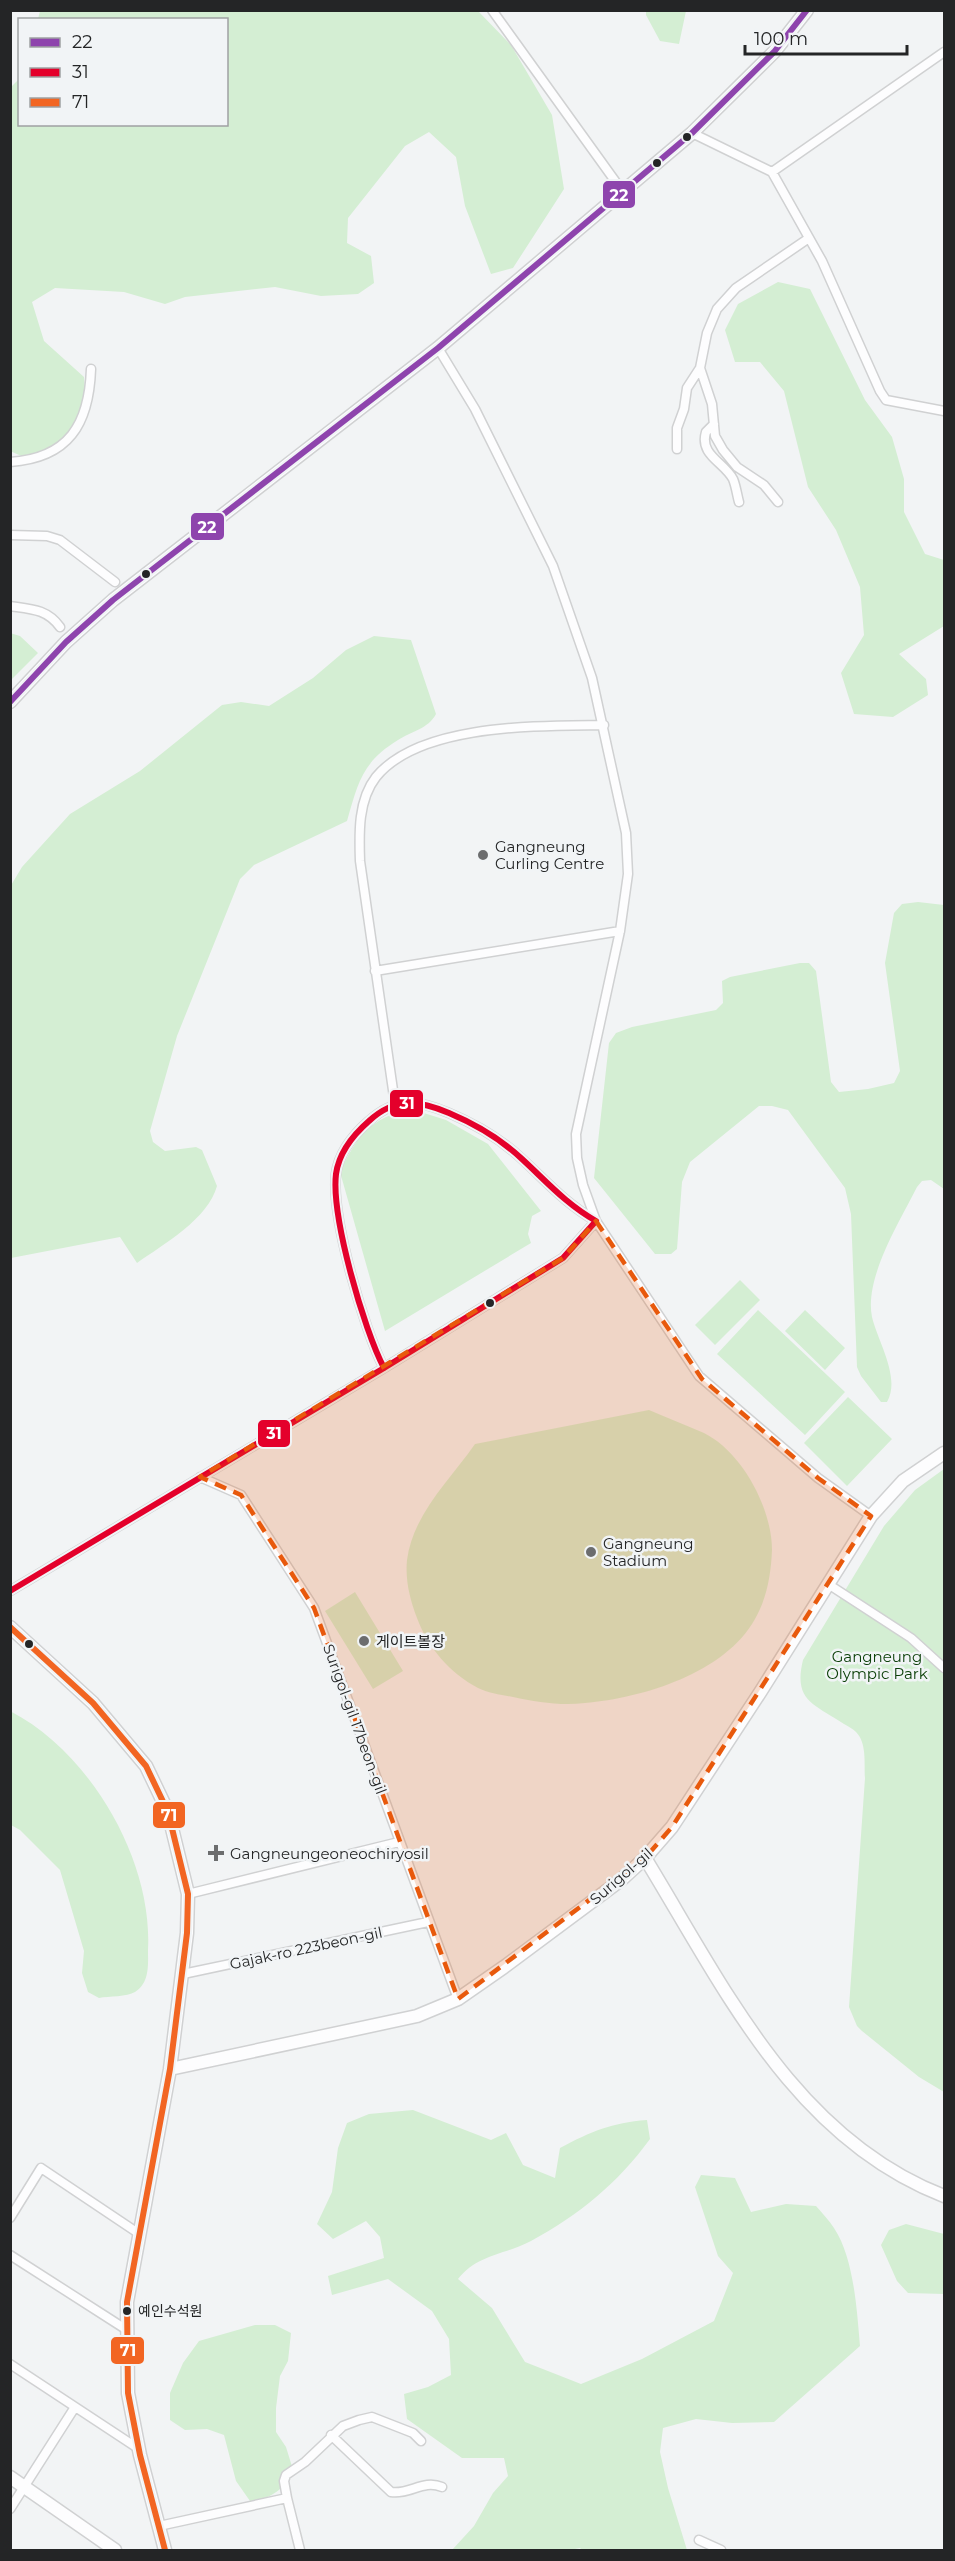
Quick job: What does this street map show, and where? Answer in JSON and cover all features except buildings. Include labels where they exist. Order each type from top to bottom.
[{"type":"street","points":[[492,10],[623,192]]},
{"type":"street","points":[[10,702],[66,642],[112,600],[435,344],[623,192],[692,133],[774,52],[807,10]]},
{"type":"street","points":[[772,172],[945,52]]},
{"type":"street","points":[[692,133],[772,172],[822,261],[886,400],[945,411]]},
{"type":"street","points":[[677,449],[676,428],[684,409],[687,388],[700,368],[707,333],[717,309],[736,288],[809,238]]},
{"type":"street","points":[[435,344],[475,409],[553,566],[588,667],[604,725],[626,832],[628,874],[620,931],[576,1134],[577,1158],[583,1185],[596,1221],[702,1379],[818,1478],[871,1516]]},
{"type":"street","points":[[700,368],[712,404],[716,436],[723,450],[737,467],[764,485],[778,502]]},
{"type":"street","points":[[10,462],[33,459],[68,441],[77,430],[86,410],[90,393],[91,369]]},
{"type":"street","points":[[714,424],[706,432],[706,446],[712,458],[733,479],[739,502]]},
{"type":"street","points":[[10,535],[46,536],[60,540],[115,582]]},
{"type":"street","points":[[10,606],[41,610],[54,618],[60,627]]},
{"type":"street","points":[[395,1104],[360,861],[358,831],[363,806],[375,778],[390,763],[415,749],[451,738],[508,727],[604,725]]},
{"type":"street","points":[[375,971],[620,931]]},
{"type":"street","points":[[384,1368],[374,1348],[342,1237],[336,1176],[347,1144],[372,1119],[395,1104],[409,1102],[428,1106],[469,1122],[521,1158],[558,1195],[596,1221]]},
{"type":"street","points":[[10,1591],[384,1368],[563,1258],[596,1221]]},
{"type":"street","name":"Surigol-gil","points":[[170,2069],[417,2016],[458,1999],[621,1880],[645,1858],[672,1827],[871,1516],[903,1481],[945,1453]]},
{"type":"street","name":"Surigol-gil 17beon-gil","points":[[200,1477],[241,1495],[314,1608],[458,1999]]},
{"type":"street","points":[[828,1584],[911,1638],[945,1668]]},
{"type":"street","points":[[10,1627],[93,1703],[146,1766],[168,1812],[188,1894],[183,1974],[170,2069],[127,2302],[128,2393],[139,2449],[165,2550]]},
{"type":"street","points":[[188,1894],[399,1842]]},
{"type":"street","points":[[645,1858],[764,2052],[806,2100],[842,2134],[884,2165],[924,2188],[945,2196]]},
{"type":"street","name":"Gajak-ro 223beon-gil","points":[[183,1974],[428,1922]]},
{"type":"street","points":[[10,2218],[41,2168],[138,2233]]},
{"type":"street","points":[[10,2255],[127,2330]]},
{"type":"street","points":[[10,2364],[139,2449]]},
{"type":"street","points":[[10,2509],[75,2407]]},
{"type":"street","points":[[300,2550],[284,2481],[286,2475],[305,2462],[343,2426],[372,2417],[412,2433],[421,2441]]},
{"type":"street","points":[[331,2435],[391,2492],[410,2491],[428,2484],[442,2487]]},
{"type":"street","points":[[10,2477],[115,2550]]},
{"type":"street","points":[[159,2526],[288,2498]]},
{"type":"street","points":[[699,2540],[721,2550]]},
{"type":"highlighted area","points":[[596,1221],[702,1379],[818,1478],[871,1516],[672,1827],[645,1858],[458,1999],[314,1608],[241,1495],[200,1477],[563,1258]]},
{"type":"green space","points":[[40,11],[478,11],[511,45],[552,115],[564,189],[513,268],[491,274],[465,206],[456,157],[429,132],[405,146],[348,218],[347,243],[371,256],[374,283],[358,294],[321,296],[275,287],[185,297],[165,304],[124,292],[55,288],[32,302],[44,341],[84,377],[87,416],[65,448],[26,458],[10,451],[10,88],[18,80],[18,126],[228,126],[228,18],[38,18]]},
{"type":"green space","points":[[646,11],[686,11],[679,44],[660,41]]},
{"type":"green space","points":[[778,282],[810,289],[865,400],[892,437],[904,479],[904,512],[925,554],[944,560],[944,626],[899,654],[926,679],[928,695],[893,717],[854,714],[841,673],[864,635],[860,587],[836,530],[808,487],[784,391],[760,362],[735,362],[725,330],[738,304]]},
{"type":"green space","points":[[10,633],[20,636],[38,653],[11,680]]},
{"type":"green space","points":[[374,636],[411,640],[436,714],[429,723],[386,748],[369,765],[358,784],[347,821],[254,865],[240,879],[177,1036],[150,1131],[153,1142],[165,1151],[196,1147],[202,1150],[217,1186],[212,1198],[184,1230],[137,1263],[120,1237],[11,1258],[10,887],[22,867],[70,814],[140,771],[222,705],[241,702],[269,706],[313,678],[346,650]]},
{"type":"green space","points":[[918,902],[944,905],[944,1189],[931,1180],[922,1181],[893,1233],[878,1268],[873,1285],[872,1317],[887,1360],[891,1382],[891,1392],[887,1402],[881,1402],[857,1367],[851,1214],[845,1188],[788,1110],[759,1106],[690,1162],[682,1182],[677,1249],[671,1254],[655,1254],[594,1178],[609,1043],[616,1033],[632,1027],[716,1010],[723,1003],[722,981],[730,977],[809,963],[816,971],[831,1082],[839,1092],[894,1083],[900,1071],[885,963],[894,913],[902,904]]},
{"type":"green space","points":[[411,1109],[446,1120],[488,1144],[541,1211],[532,1216],[528,1234],[531,1243],[385,1331],[340,1172],[352,1148],[366,1130],[385,1118]]},
{"type":"green space","points":[[740,1280],[760,1300],[715,1345],[695,1325]]},
{"type":"green space","points":[[758,1310],[845,1392],[805,1435],[717,1354]]},
{"type":"green space","points":[[805,1310],[845,1348],[825,1370],[785,1331]]},
{"type":"green space","points":[[848,1397],[892,1439],[847,1486],[804,1443]]},
{"type":"green space","name":"Gangneung Stadium","points":[[649,1410],[704,1433],[718,1442],[742,1467],[761,1500],[771,1534],[772,1550],[768,1586],[755,1619],[741,1638],[724,1654],[703,1668],[680,1679],[632,1695],[585,1703],[558,1704],[495,1694],[468,1682],[441,1659],[427,1639],[417,1618],[409,1590],[407,1560],[411,1543],[434,1498],[475,1444]]},
{"type":"green space","name":"Gangneung Olympic Park","points":[[944,1469],[944,2092],[919,2077],[862,2031],[857,2026],[849,2007],[865,1760],[862,1742],[855,1731],[808,1700],[801,1684],[801,1674],[803,1660],[884,1526],[915,1490]]},
{"type":"green space","name":"게이트볼장","points":[[355,1592],[403,1671],[373,1689],[325,1611]]},
{"type":"green space","points":[[10,1711],[39,1729],[66,1753],[90,1781],[111,1812],[128,1846],[140,1880],[147,1916],[148,1950],[146,1978],[140,1988],[132,1994],[99,1998],[88,1992],[82,1973],[84,1951],[60,1870],[20,1830],[11,1825]]},
{"type":"green space","points":[[413,2110],[491,2140],[506,2133],[523,2165],[555,2178],[560,2148],[602,2129],[647,2120],[650,2139],[625,2170],[596,2197],[549,2231],[521,2246],[474,2264],[458,2279],[492,2308],[525,2362],[581,2384],[642,2359],[714,2321],[733,2273],[718,2256],[695,2187],[701,2175],[735,2178],[751,2212],[786,2204],[816,2206],[834,2228],[841,2240],[850,2269],[856,2301],[860,2346],[774,2422],[732,2423],[696,2419],[663,2428],[660,2452],[668,2488],[687,2550],[582,2550],[580,2548],[570,2550],[452,2550],[474,2526],[493,2493],[508,2476],[504,2458],[462,2458],[407,2419],[404,2394],[428,2387],[451,2375],[449,2339],[432,2311],[388,2279],[332,2295],[328,2276],[384,2258],[380,2237],[366,2221],[333,2239],[317,2224],[332,2192],[338,2148],[347,2123],[369,2114]]},
{"type":"green space","points":[[906,2224],[944,2234],[944,2294],[908,2293],[897,2281],[881,2245],[889,2230]]},
{"type":"green space","points":[[255,2325],[275,2325],[291,2333],[288,2361],[280,2376],[276,2432],[286,2447],[294,2473],[275,2493],[250,2501],[236,2481],[224,2435],[207,2429],[185,2430],[170,2420],[170,2393],[183,2363],[199,2341]]},
{"type":"transit line","name":"22","points":[[10,702],[66,642],[113,600],[438,348],[692,133],[774,52],[807,10]]},
{"type":"transit line","name":"31","points":[[10,1591],[384,1368],[563,1258],[596,1221],[566,1200],[497,1139],[449,1113],[417,1103],[398,1104],[379,1113],[369,1121],[348,1145],[340,1158],[336,1174],[339,1217],[351,1273],[367,1328],[384,1368]]},
{"type":"transit line","name":"71","points":[[10,1627],[93,1703],[146,1766],[168,1812],[188,1894],[187,1933],[170,2069],[127,2302],[128,2393],[140,2455],[165,2550]]},
{"type":"place","name":"Gangneung Curling Centre","points":[[483,855]]},
{"type":"place","name":"Gangneung Stadium","points":[[591,1552]]},
{"type":"place","name":"게이트볼장","points":[[364,1641]]},
{"type":"place","name":"Gangneungeoneochiryosil","points":[[216,1853]]},
{"type":"place","name":"예인수석원","points":[[127,2311]]}]
